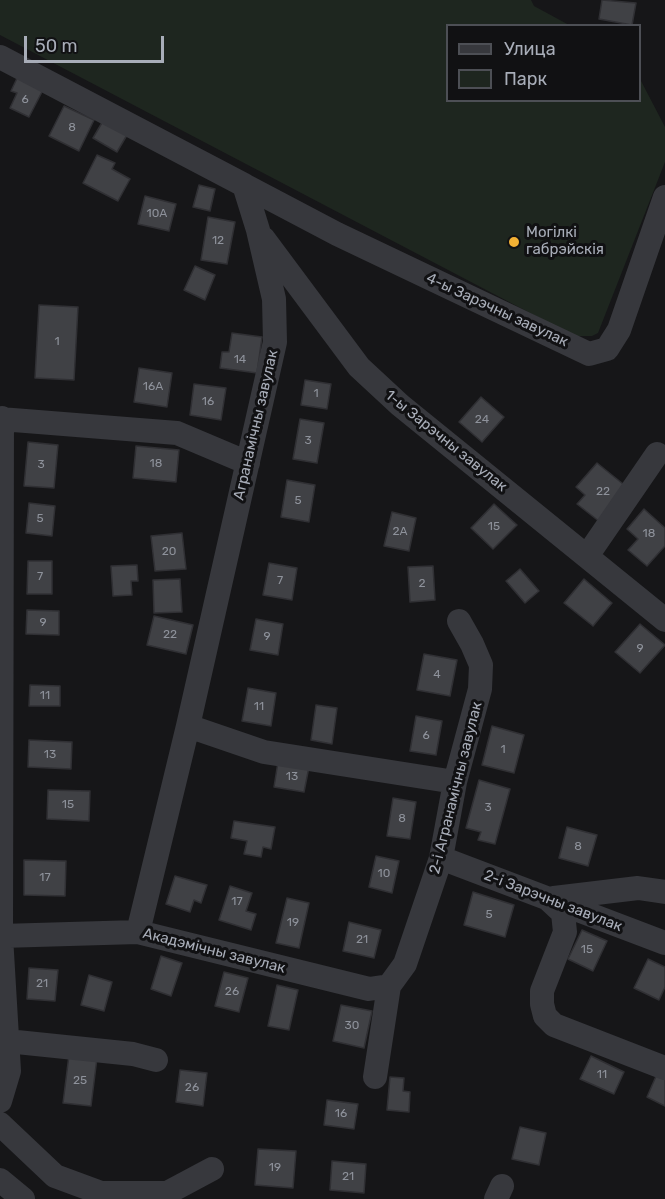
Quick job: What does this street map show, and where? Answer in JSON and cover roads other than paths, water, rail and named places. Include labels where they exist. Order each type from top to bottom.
[{"type":"street","points":[[0,57],[244,185]]},
{"type":"street","name":"4-ы Зарэчны завулак","points":[[244,185],[337,234],[589,354],[607,349],[619,330],[665,197]]},
{"type":"street","name":"Агранамічны завулак","points":[[138,932],[188,726],[275,342],[274,299],[258,231],[244,185]]},
{"type":"street","name":"1-ы Зарэчны завулак","points":[[258,231],[359,367],[400,405],[665,621]]},
{"type":"street","points":[[0,1101],[9,1071],[2,936],[1,419],[177,433],[248,463]]},
{"type":"street","points":[[587,556],[657,454]]},
{"type":"street","name":"2-і Агранамічны завулак","points":[[389,986],[405,964],[441,858],[455,783],[480,689],[482,665],[459,621]]},
{"type":"street","points":[[188,726],[264,753],[455,783]]},
{"type":"street","name":"2-і Зарэчны завулак","points":[[441,858],[665,943]]},
{"type":"street","points":[[548,899],[638,888],[665,892]]},
{"type":"street","points":[[548,899],[563,912],[565,932],[542,991],[545,1016],[554,1025],[665,1068]]},
{"type":"street","name":"Акадэмічны завулак","points":[[2,936],[138,932],[369,989],[389,986]]},
{"type":"street","points":[[375,1077],[389,986]]},
{"type":"street","points":[[7,1041],[133,1054],[156,1060]]},
{"type":"street","points":[[0,1124],[55,1176],[100,1193],[167,1193],[212,1169]]},
{"type":"street","points":[[0,1180],[22,1199]]},
{"type":"place","name":"Могілкі габрэйскія","points":[[514,242]]}]
